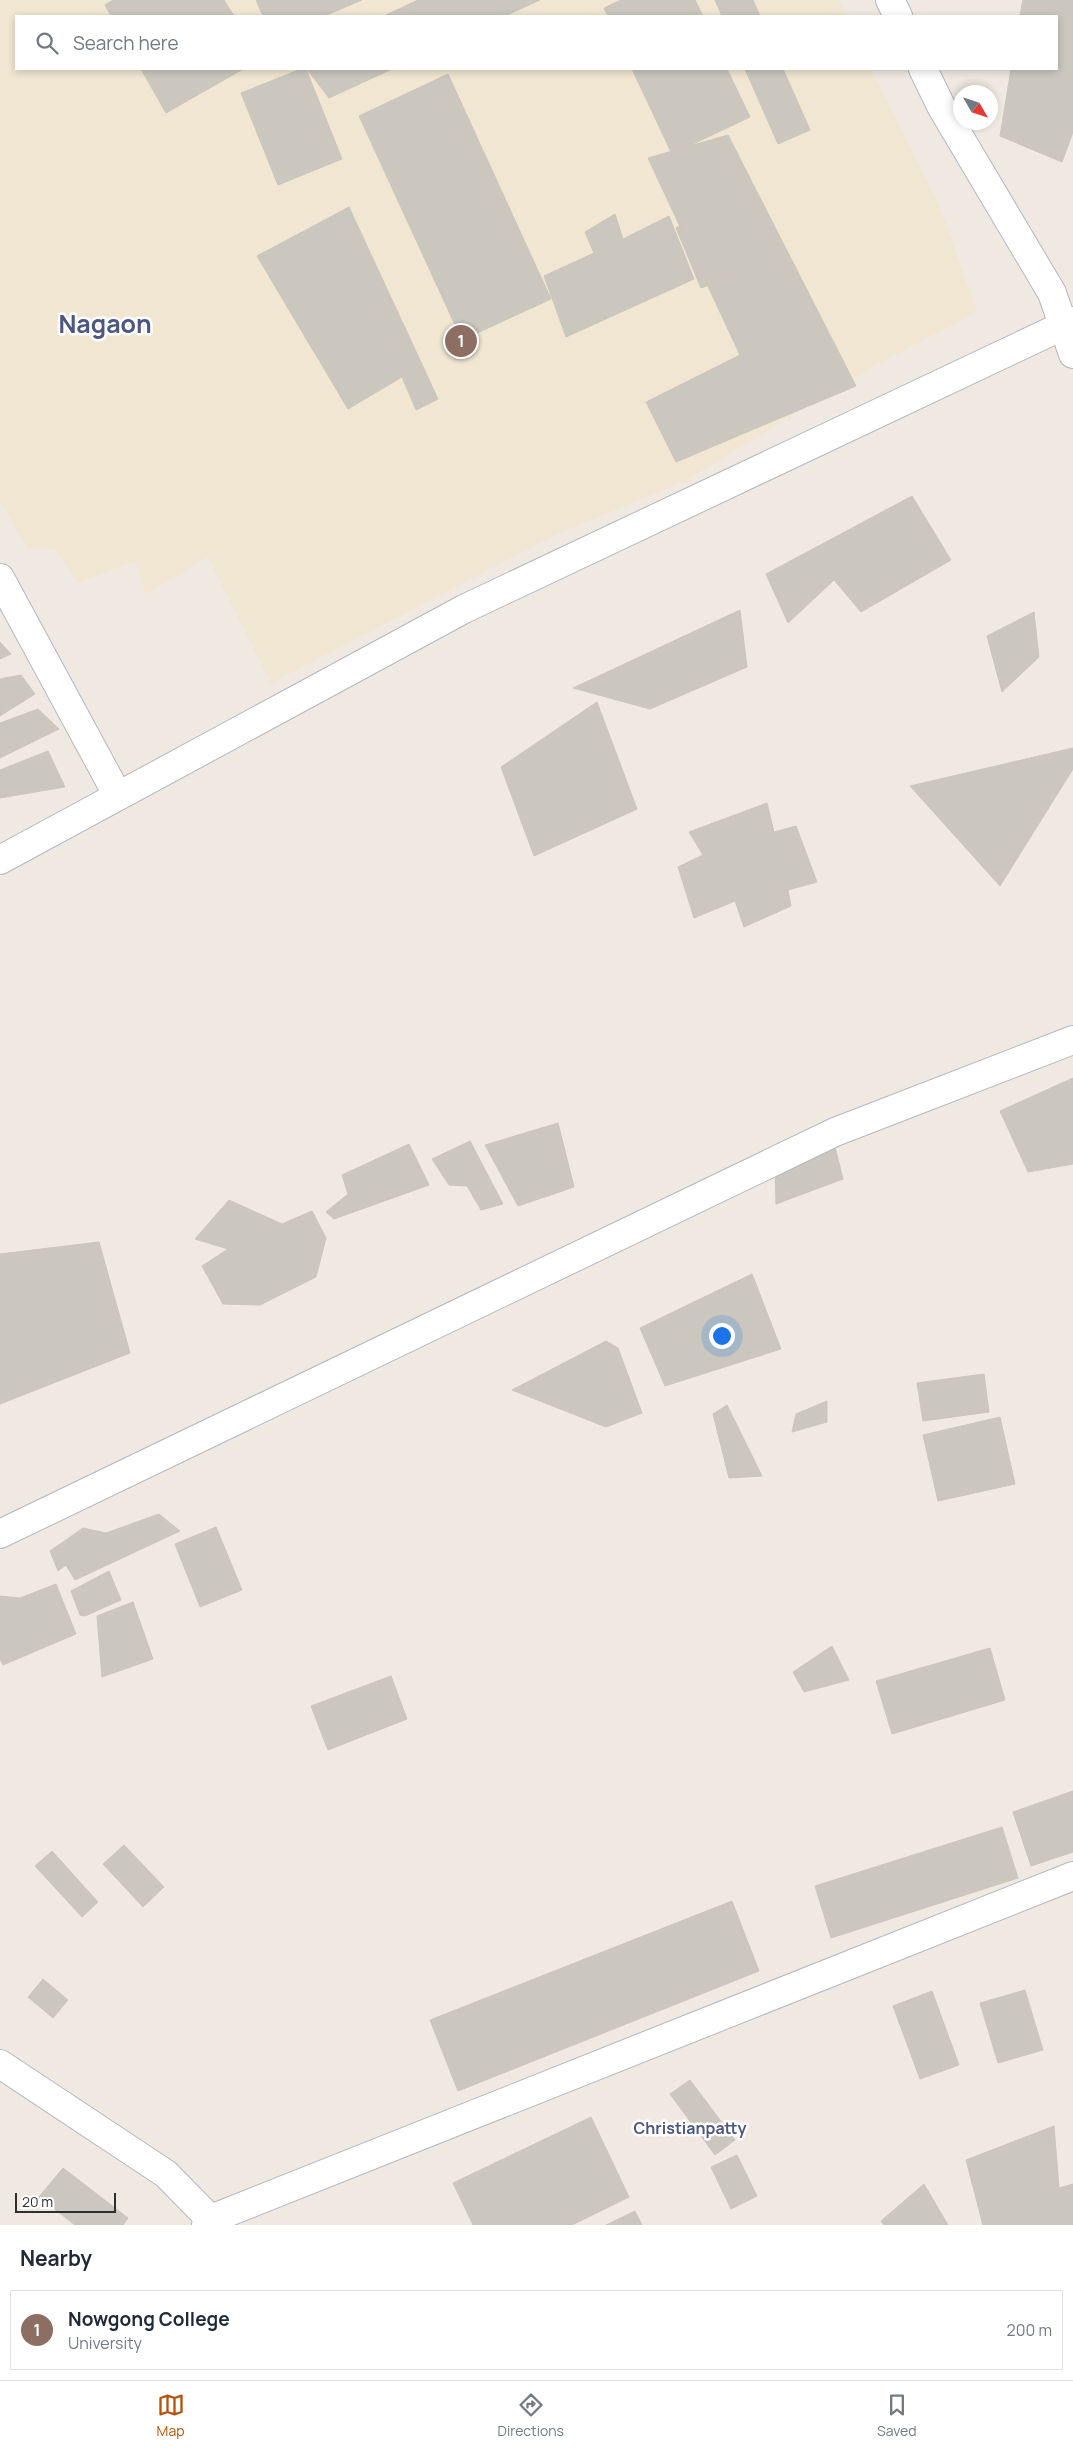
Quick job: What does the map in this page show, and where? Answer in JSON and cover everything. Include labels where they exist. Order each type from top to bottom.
[{"type":"street","points":[[890,0],[898,15]]},
{"type":"street","points":[[923,70],[941,106],[1068,323],[1073,354]]},
{"type":"street","points":[[0,860],[464,609],[1068,323]]},
{"type":"street","points":[[0,578],[118,796]]},
{"type":"street","points":[[0,1534],[836,1132],[1073,1040]]},
{"type":"street","points":[[0,2064],[166,2174],[211,2223],[1073,1876]]},
{"type":"shaded area","points":[[0,0],[839,0],[846,15],[15,15],[15,70],[871,70],[941,210],[977,312],[868,369],[687,480],[555,535],[271,683],[208,557],[146,594],[135,561],[78,583],[55,549],[27,548],[0,501]]},
{"type":"building","points":[[113,0],[224,0],[233,15],[110,15],[105,5]]},
{"type":"building","points":[[256,0],[362,0],[326,15],[263,15]]},
{"type":"building","points":[[418,0],[540,0],[507,15],[386,15]]},
{"type":"building","points":[[621,0],[695,0],[702,15],[608,15],[604,8]]},
{"type":"building","points":[[715,0],[753,0],[760,15],[722,15]]},
{"type":"building","points":[[1023,0],[1073,0],[1073,132],[1062,162],[1000,136],[1011,70],[1058,70],[1058,15],[1020,15]]},
{"type":"building","points":[[142,70],[241,70],[166,113]]},
{"type":"building","points":[[298,70],[306,70],[342,159],[278,185],[241,93]]},
{"type":"building","points":[[308,70],[390,70],[329,98]]},
{"type":"building","points":[[632,70],[727,70],[750,117],[672,154]]},
{"type":"building","points":[[745,70],[783,70],[810,130],[778,144]]},
{"type":"building","points":[[448,74],[551,299],[462,340],[359,116]]},
{"type":"building","points":[[728,135],[856,386],[676,462],[646,402],[740,355],[648,158]]},
{"type":"building","points":[[349,207],[438,399],[416,410],[402,377],[348,409],[257,256]]},
{"type":"building","points":[[615,214],[623,239],[669,216],[694,279],[566,337],[544,276],[594,253],[585,232]]},
{"type":"building","points":[[700,214],[733,276],[701,288],[676,228]]},
{"type":"building","points":[[912,496],[951,560],[861,612],[834,580],[788,623],[766,574]]},
{"type":"building","points":[[740,610],[747,667],[650,709],[573,688]]},
{"type":"building","points":[[1034,612],[1039,657],[1002,692],[987,636]]},
{"type":"building","points":[[0,642],[11,654],[0,659]]},
{"type":"building","points":[[21,675],[35,694],[0,716],[0,679]]},
{"type":"building","points":[[597,702],[637,809],[534,856],[501,767]]},
{"type":"building","points":[[38,709],[59,729],[0,758],[0,723]]},
{"type":"building","points":[[1073,748],[1073,769],[1000,886],[910,786]]},
{"type":"building","points":[[48,751],[65,787],[0,798],[0,770]]},
{"type":"building","points":[[767,803],[774,832],[796,826],[817,882],[788,890],[791,906],[744,927],[735,901],[694,918],[678,867],[703,855],[689,832]]},
{"type":"building","points":[[1073,1078],[1073,1164],[1028,1172],[1000,1111]]},
{"type":"building","points":[[558,1123],[574,1187],[518,1206],[485,1145]]},
{"type":"building","points":[[470,1141],[503,1204],[481,1210],[467,1186],[449,1185],[432,1159]]},
{"type":"building","points":[[409,1144],[429,1185],[334,1219],[326,1212],[348,1194],[342,1175]]},
{"type":"building","points":[[835,1147],[843,1179],[776,1204],[775,1162]]},
{"type":"building","points":[[229,1200],[282,1224],[312,1211],[326,1238],[316,1277],[260,1305],[223,1304],[202,1266],[228,1249],[195,1239]]},
{"type":"building","points":[[99,1242],[130,1353],[0,1404],[0,1254]]},
{"type":"building","points":[[752,1274],[781,1349],[665,1386],[640,1328]]},
{"type":"building","points":[[606,1341],[618,1348],[642,1413],[606,1427],[512,1390]]},
{"type":"building","points":[[984,1374],[989,1412],[923,1421],[917,1383]]},
{"type":"building","points":[[827,1401],[827,1422],[792,1432],[796,1414]]},
{"type":"building","points":[[727,1405],[762,1476],[729,1478],[713,1414]]},
{"type":"building","points":[[1000,1417],[1015,1484],[938,1501],[923,1435]]},
{"type":"building","points":[[159,1514],[180,1531],[75,1580],[66,1565],[58,1571],[50,1551],[83,1528],[106,1533]]},
{"type":"building","points":[[216,1527],[242,1590],[200,1607],[175,1544]]},
{"type":"building","points":[[109,1571],[121,1600],[85,1616],[80,1615],[71,1591]]},
{"type":"building","points":[[56,1584],[76,1634],[3,1665],[0,1659],[0,1596],[20,1598]]},
{"type":"building","points":[[133,1602],[153,1659],[102,1677],[97,1616]]},
{"type":"building","points":[[832,1646],[849,1680],[804,1692],[793,1672]]},
{"type":"building","points":[[990,1648],[1005,1700],[892,1734],[876,1681]]},
{"type":"building","points":[[391,1676],[407,1719],[328,1750],[311,1706]]},
{"type":"building","points":[[1073,1791],[1073,1852],[1031,1866],[1013,1812]]},
{"type":"building","points":[[1002,1827],[1018,1878],[831,1938],[815,1886]]},
{"type":"building","points":[[124,1845],[164,1887],[143,1907],[103,1864]]},
{"type":"building","points":[[52,1851],[98,1902],[82,1917],[35,1866]]},
{"type":"building","points":[[732,1901],[759,1971],[458,2091],[430,2020]]},
{"type":"building","points":[[43,1979],[68,2000],[53,2018],[28,1997]]},
{"type":"building","points":[[1025,1990],[1043,2050],[998,2063],[980,2003]]},
{"type":"building","points":[[932,1991],[959,2065],[920,2079],[893,2006]]},
{"type":"building","points":[[690,2080],[735,2140],[715,2155],[670,2094]]},
{"type":"building","points":[[591,2117],[629,2197],[572,2225],[473,2225],[453,2183]]},
{"type":"building","points":[[1054,2126],[1059,2188],[1073,2184],[1073,2225],[983,2225],[966,2160]]},
{"type":"building","points":[[737,2155],[757,2196],[731,2209],[711,2167]]},
{"type":"building","points":[[63,2168],[128,2218],[123,2225],[75,2225],[39,2197]]},
{"type":"building","points":[[924,2184],[948,2225],[884,2225],[881,2221]]},
{"type":"building","points":[[635,2211],[642,2225],[606,2225]]},
{"type":"place","name":"Nowgong College","points":[[461,341]]},
{"type":"district","name":"Nagaon","points":[[105,324]]},
{"type":"district","name":"Christianpatty","points":[[690,2128]]}]
